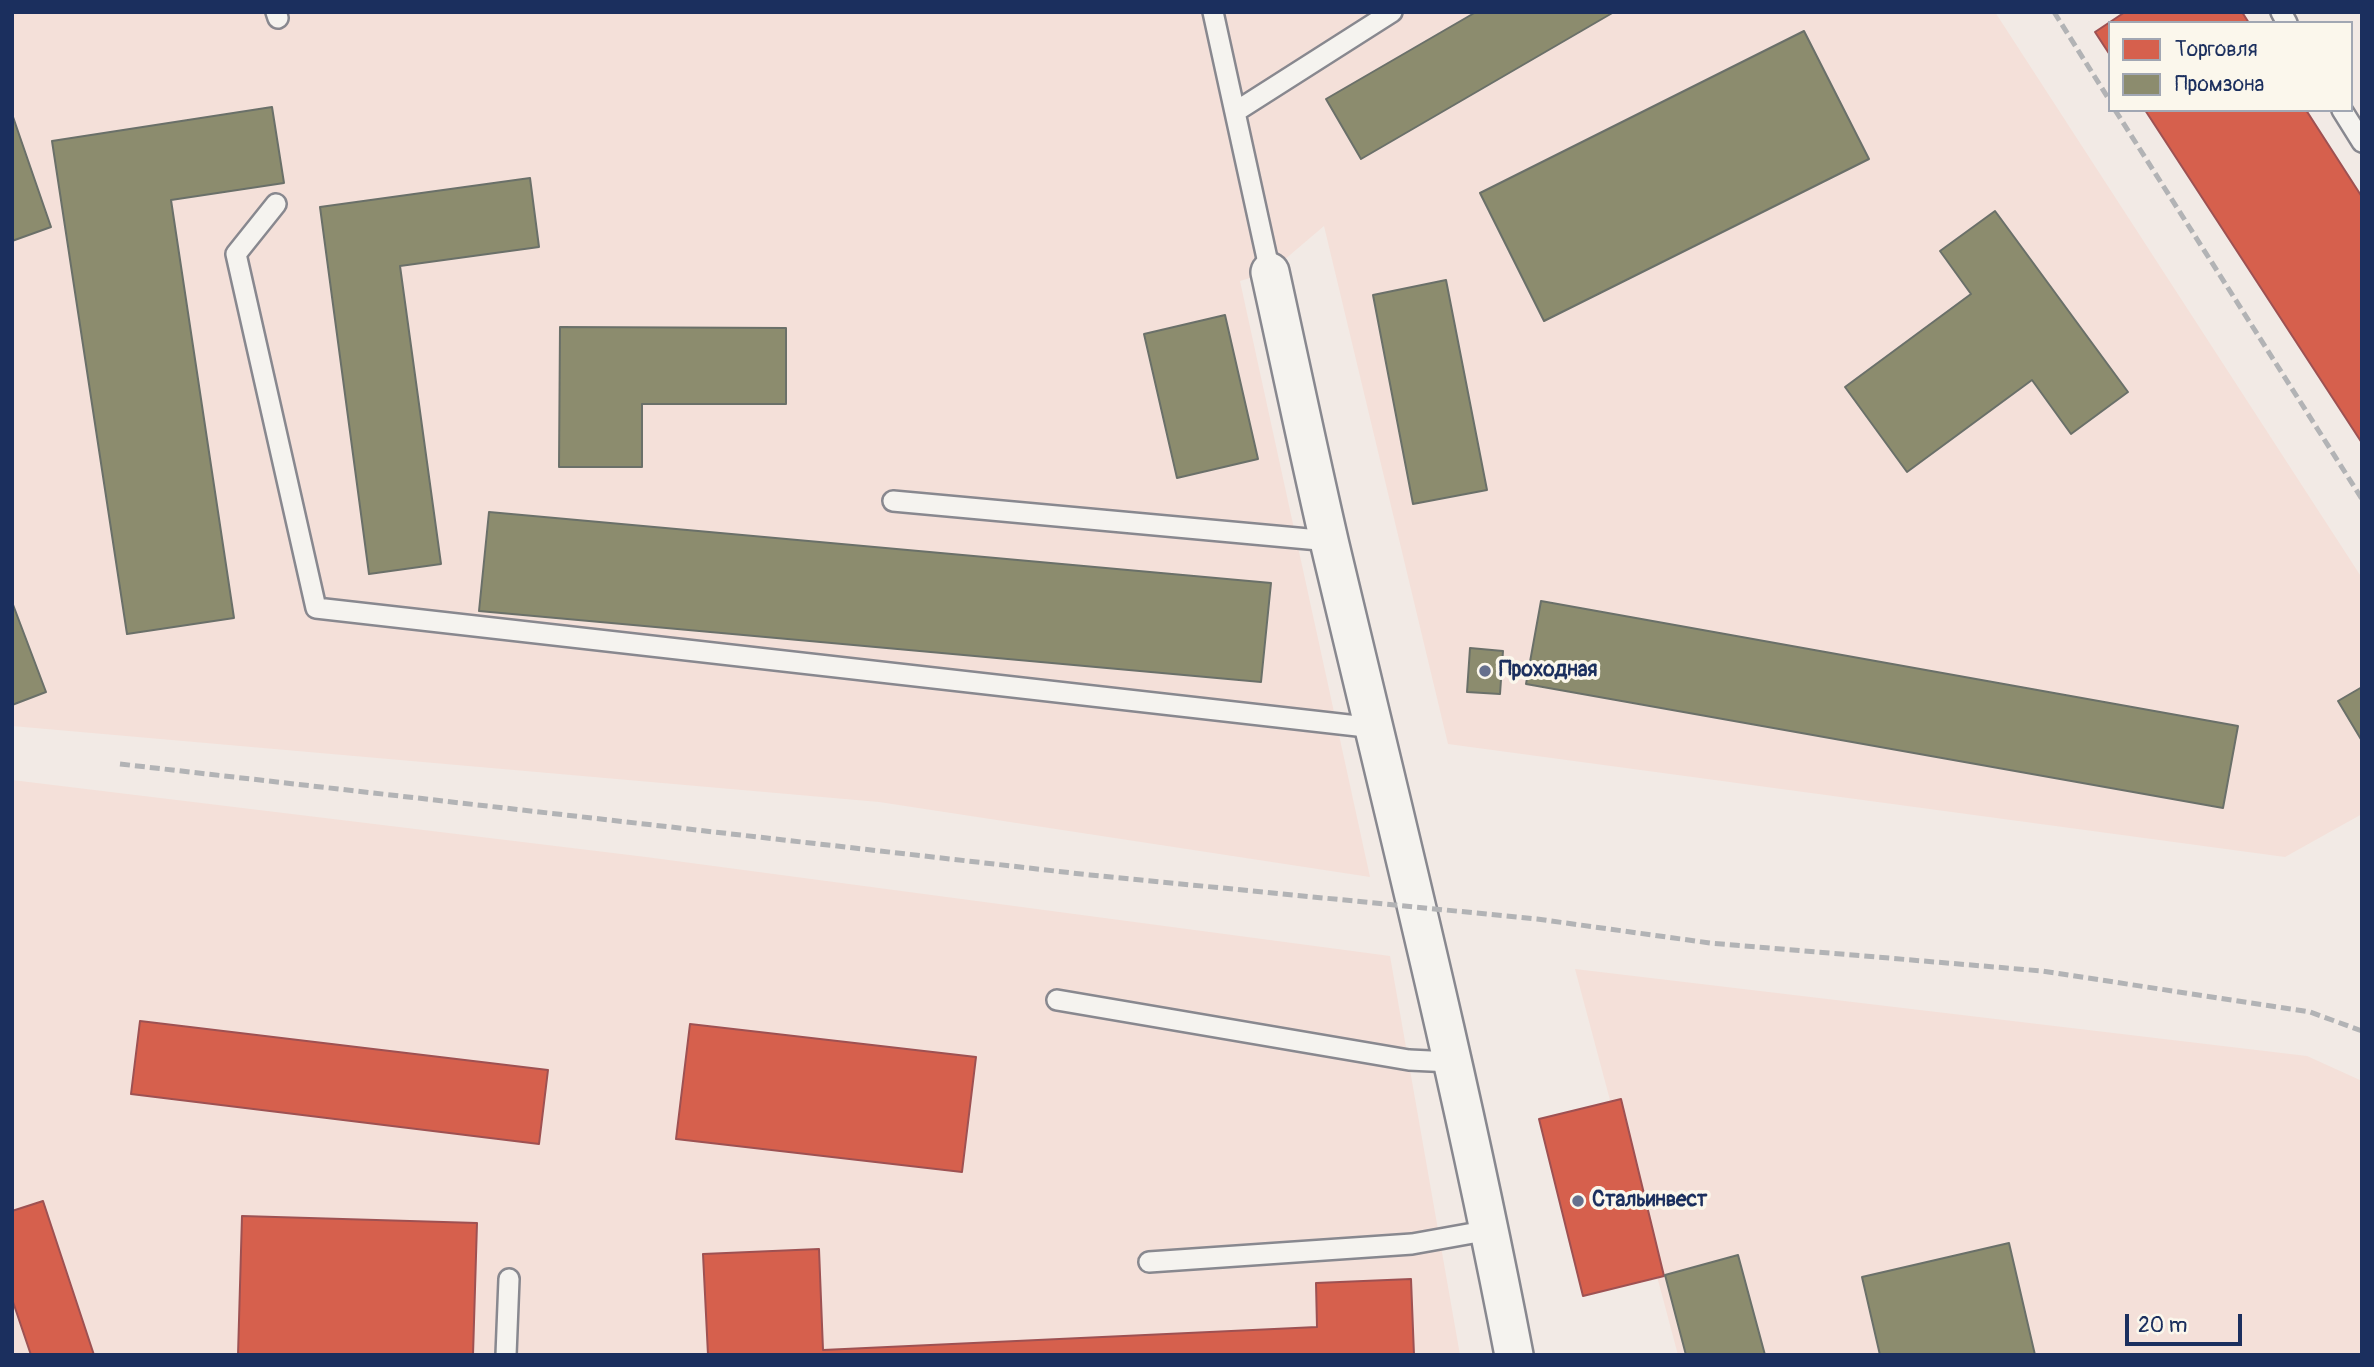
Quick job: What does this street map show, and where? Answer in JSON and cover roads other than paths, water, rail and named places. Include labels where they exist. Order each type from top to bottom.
[{"type":"street","points":[[1270,272],[1329,541],[1375,728],[1490,1230],[1514,1355]]},
{"type":"lane","points":[[1213,12],[1270,272]]},
{"type":"lane","points":[[1235,112],[1392,12]]},
{"type":"lane","points":[[2343,112],[2362,142]]},
{"type":"lane","points":[[276,204],[236,254],[316,607],[1375,728]]},
{"type":"lane","points":[[893,501],[1329,541]]},
{"type":"lane","points":[[1057,1000],[1409,1060],[1452,1062]]},
{"type":"lane","points":[[1149,1262],[1412,1244],[1490,1230]]},
{"type":"lane","points":[[506,1355],[509,1279]]},
{"type":"railway","points":[[2054,12],[2108,98]]},
{"type":"railway","points":[[2116,112],[2362,499]]},
{"type":"railway","points":[[120,764],[1090,875],[1537,919],[1710,943],[2042,971],[2310,1012],[2362,1031]]},
{"type":"place","name":"Проходная","points":[[1485,671]]},
{"type":"place","name":"Стальинвест","points":[[1578,1201]]}]
